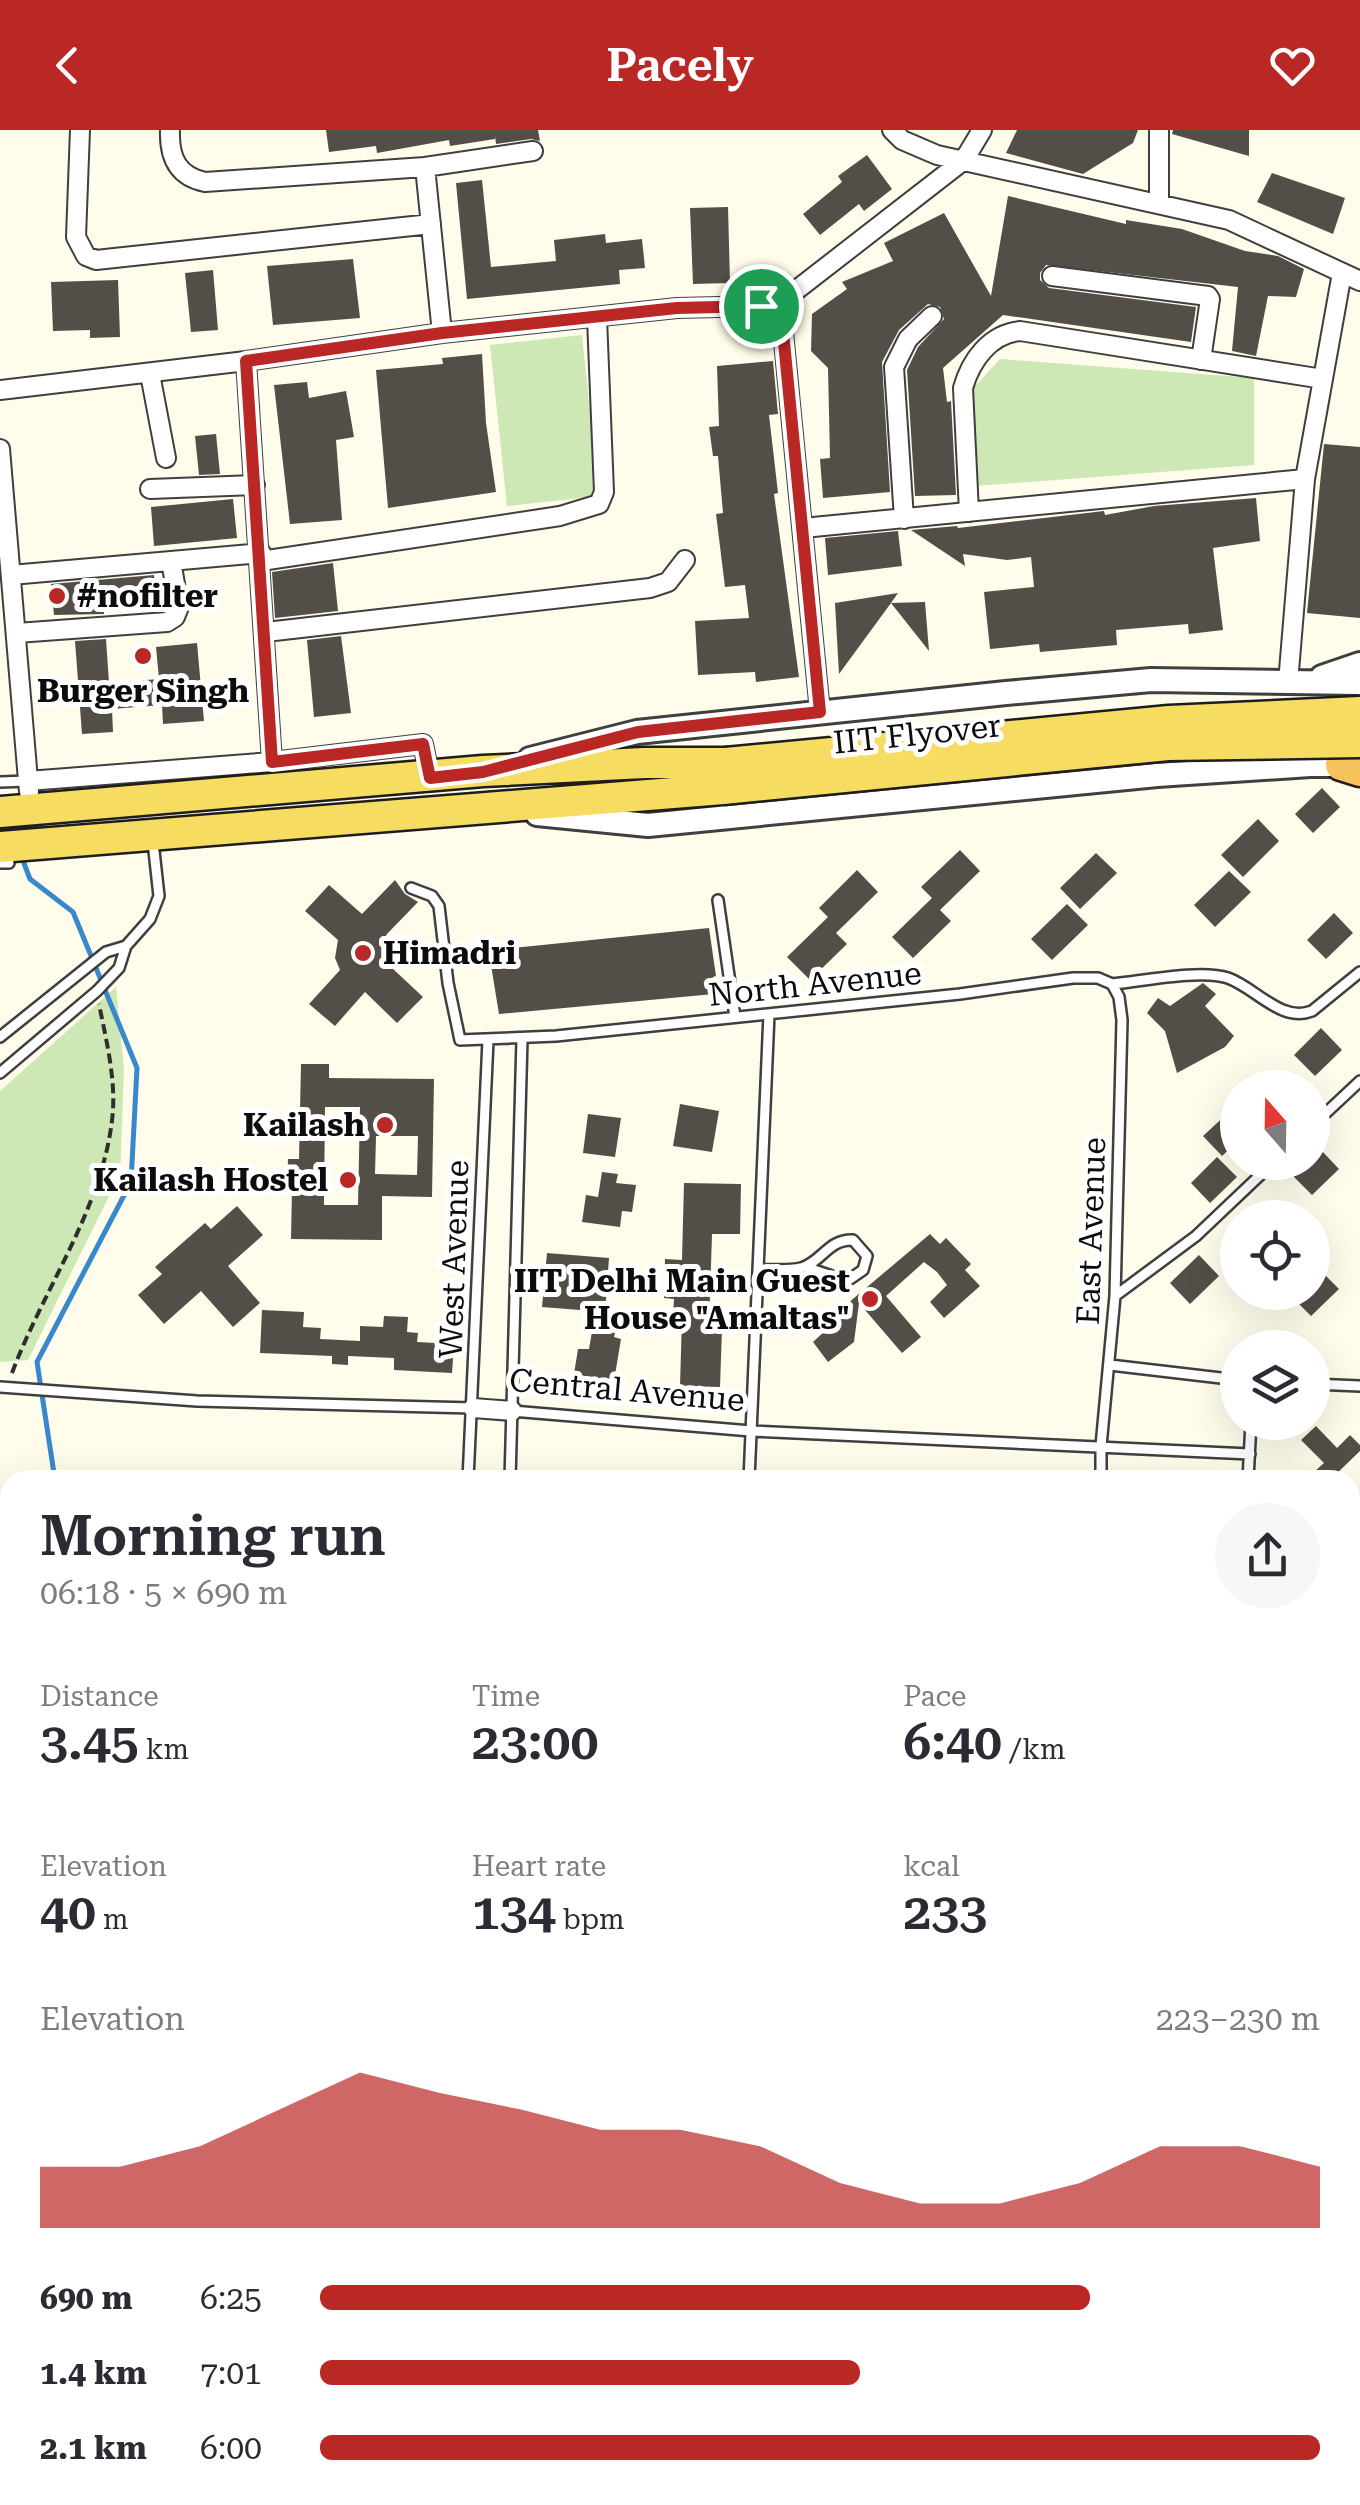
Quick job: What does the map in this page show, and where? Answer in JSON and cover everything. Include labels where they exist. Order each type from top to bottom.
[{"type":"main road","name":"IIT Flyover","points":[[3,858],[152,834],[481,808],[1169,721],[1360,712]]},
{"type":"main road","name":"IIT Flyover","points":[[19,801],[154,786],[430,778],[644,763],[725,776],[1168,745],[1355,761]]},
{"type":"street","points":[[80,130],[76,237],[86,256],[96,260],[431,224]]},
{"type":"street","points":[[170,130],[175,163],[190,179],[205,182],[425,167],[533,151]]},
{"type":"street","points":[[892,130],[926,152],[1229,220],[1360,281]]},
{"type":"street","points":[[0,390],[150,374],[442,333],[677,308],[761,306],[780,301],[964,160],[982,130]]},
{"type":"street","points":[[1159,130],[1159,202]]},
{"type":"street","points":[[425,167],[442,333]]},
{"type":"street","points":[[1299,683],[1305,479],[1342,272]]},
{"type":"street","points":[[1052,276],[1208,296],[1200,360]]},
{"type":"street","points":[[780,301],[820,712]]},
{"type":"street","points":[[904,518],[894,366],[908,340],[932,316]]},
{"type":"street","points":[[11,575],[261,557],[560,516],[599,504],[604,492],[598,318]]},
{"type":"street","points":[[969,512],[963,388],[980,355],[1000,335],[1020,331],[1323,379]]},
{"type":"street","points":[[246,361],[272,762]]},
{"type":"street","points":[[150,374],[166,458]]},
{"type":"street","points":[[0,449],[17,634],[19,801]]},
{"type":"street","points":[[802,528],[1305,479]]},
{"type":"street","points":[[150,489],[255,485]]},
{"type":"street","points":[[266,632],[650,588],[668,582],[686,560]]},
{"type":"street","points":[[17,634],[167,622],[175,617],[178,607],[170,561]]},
{"type":"street","points":[[1299,683],[1360,664]]},
{"type":"street","points":[[1150,680],[1171,684],[1187,697],[1197,715],[1198,735],[1191,754],[1176,768],[1156,775]]},
{"type":"street","points":[[483,772],[638,732],[820,712],[1150,680],[1360,682]]},
{"type":"street","points":[[154,786],[272,762],[423,744],[430,778]]},
{"type":"street","points":[[481,808],[648,825],[1156,775],[1355,761]]},
{"type":"street","name":"Central Avenue","points":[[473,1408],[512,1411]]},
{"type":"lane","points":[[0,782],[19,801]]},
{"type":"lane","points":[[0,1074],[119,968],[126,946],[150,919],[160,896],[152,834]]},
{"type":"lane","points":[[411,888],[432,896],[439,906],[448,983],[460,1040],[488,1040]]},
{"type":"lane","points":[[718,900],[734,1016]]},
{"type":"lane","points":[[0,1038],[101,956],[126,946]]},
{"type":"lane","name":"North Avenue","points":[[488,1040],[960,994],[1073,978],[1098,978],[1112,984],[1216,975],[1237,982],[1289,1013],[1302,1014],[1312,1011],[1360,972]]},
{"type":"lane","name":"East Avenue","points":[[1101,1470],[1116,1296],[1122,1020],[1119,997],[1112,984]]},
{"type":"lane","points":[[749,1470],[769,1014]]},
{"type":"lane","name":"West Avenue","points":[[510,1470],[522,1039]]},
{"type":"lane","name":"West Avenue","points":[[469,1470],[488,1040]]},
{"type":"lane","points":[[1330,1109],[1360,1081]]},
{"type":"lane","points":[[1116,1296],[1196,1236],[1255,1180]]},
{"type":"lane","points":[[758,1270],[804,1268],[847,1281],[863,1270],[867,1256],[853,1240],[844,1240],[832,1244],[804,1268]]},
{"type":"lane","points":[[1110,1366],[1220,1378]]},
{"type":"lane","points":[[1330,1385],[1360,1386]]},
{"type":"lane","name":"Central Avenue","points":[[3,1387],[197,1401],[473,1408]]},
{"type":"lane","name":"Central Avenue","points":[[512,1411],[751,1431],[1250,1454]]},
{"type":"lane","points":[[1249,1470],[1250,1440]]},
{"type":"path","points":[[3,1387],[104,1166],[113,1109],[112,1071],[98,990]]},
{"type":"green space","points":[[582,335],[599,496],[507,506],[490,345]]},
{"type":"green space","points":[[1000,359],[1254,378],[1254,465],[975,486],[968,394]]},
{"type":"green space","points":[[116,987],[124,1069],[120,1174],[28,1360],[0,1362],[0,1091]]},
{"type":"building","points":[[326,130],[538,130],[540,141],[496,144],[495,136],[450,146],[449,140],[377,153],[376,146],[329,152]]},
{"type":"building","points":[[1017,130],[1138,130],[1133,143],[1083,174],[1006,153]]},
{"type":"building","points":[[1173,130],[1249,130],[1249,156],[1172,134]]},
{"type":"building","points":[[867,155],[892,189],[864,211],[859,204],[820,235],[803,214],[842,182],[838,176]]},
{"type":"building","points":[[1272,173],[1345,198],[1333,234],[1257,202]]},
{"type":"building","points":[[482,180],[491,267],[556,261],[554,240],[605,234],[606,243],[642,239],[645,268],[619,270],[620,284],[467,299],[456,183]]},
{"type":"building","points":[[1008,196],[1126,224],[1126,220],[1182,229],[1245,251],[1278,256],[1304,269],[1296,297],[1268,296],[1256,356],[1232,351],[1238,287],[1046,265],[1040,280],[1049,288],[1196,307],[1191,342],[1003,315],[943,368],[947,402],[951,401],[956,495],[915,496],[907,370],[918,347],[944,319],[940,307],[928,304],[899,330],[882,362],[890,492],[823,498],[820,459],[830,458],[828,368],[811,351],[812,314],[847,289],[842,282],[893,261],[884,243],[944,213],[991,296]]},
{"type":"building","points":[[728,207],[730,283],[693,284],[690,208]]},
{"type":"building","points":[[353,259],[360,318],[273,325],[267,266]]},
{"type":"building","points":[[213,270],[218,330],[191,332],[185,273]]},
{"type":"building","points":[[118,280],[120,337],[90,338],[90,330],[53,331],[51,282]]},
{"type":"building","points":[[482,354],[496,492],[388,508],[376,370],[443,364],[442,358]]},
{"type":"building","points":[[773,361],[778,414],[769,415],[778,493],[774,494],[799,677],[756,682],[755,672],[698,675],[695,621],[749,618],[745,585],[725,587],[716,514],[723,513],[718,456],[713,456],[709,427],[719,426],[717,366]]},
{"type":"building","points":[[307,382],[309,398],[346,391],[354,437],[336,440],[342,520],[290,524],[274,385]]},
{"type":"building","points":[[216,434],[220,474],[199,475],[195,436]]},
{"type":"building","points":[[1324,444],[1360,447],[1360,618],[1307,613]]},
{"type":"building","points":[[1256,498],[1260,541],[1213,548],[1223,630],[1189,634],[1188,624],[1116,630],[1117,645],[1040,652],[1039,644],[990,649],[984,592],[1034,587],[1031,557],[1007,560],[963,554],[965,566],[911,530],[1104,511],[1105,515],[1154,506]]},
{"type":"building","points":[[233,499],[237,538],[154,546],[151,507]]},
{"type":"building","points":[[898,531],[902,566],[828,575],[825,538]]},
{"type":"building","points":[[333,563],[338,611],[275,618],[272,572]]},
{"type":"building","points":[[154,575],[156,607],[54,615],[51,584]]},
{"type":"building","points":[[898,593],[891,603],[839,674],[835,603]]},
{"type":"building","points":[[925,602],[929,651],[891,603]]},
{"type":"building","points":[[341,636],[351,713],[314,717],[307,640]]},
{"type":"building","points":[[106,639],[109,683],[159,679],[156,647],[197,643],[204,721],[163,724],[162,705],[112,709],[113,732],[82,734],[75,641]]},
{"type":"building","points":[[1322,788],[1340,807],[1313,833],[1295,814]]},
{"type":"building","points":[[1258,819],[1279,841],[1243,877],[1221,855]]},
{"type":"building","points":[[960,850],[980,871],[940,910],[951,921],[913,958],[892,937],[932,898],[921,887]]},
{"type":"building","points":[[1096,853],[1117,873],[1080,909],[1060,888]]},
{"type":"building","points":[[857,870],[878,892],[836,933],[847,944],[810,980],[787,957],[828,917],[819,908]]},
{"type":"building","points":[[1229,871],[1251,892],[1215,927],[1194,905]]},
{"type":"building","points":[[395,880],[405,894],[418,902],[386,935],[392,947],[391,967],[423,997],[397,1023],[365,992],[335,1026],[309,1004],[340,970],[335,958],[338,940],[305,911],[329,885],[362,914]]},
{"type":"building","points":[[1067,904],[1088,925],[1052,960],[1031,939]]},
{"type":"building","points":[[1334,913],[1353,933],[1326,959],[1307,940]]},
{"type":"building","points":[[709,928],[716,976],[714,994],[499,1014],[491,965],[495,965],[494,950]]},
{"type":"building","points":[[1203,983],[1216,994],[1205,1006],[1234,1036],[1225,1047],[1177,1073],[1165,1031],[1147,1013],[1158,998],[1170,1006]]},
{"type":"building","points":[[1321,1028],[1342,1050],[1321,1070],[1309,1070],[1294,1055]]},
{"type":"building","points":[[301,1064],[329,1064],[329,1078],[434,1079],[432,1197],[382,1196],[382,1240],[291,1239],[288,1159],[299,1159]],"holes":[[[325,1107],[360,1107],[358,1205],[324,1205]],[[376,1136],[418,1136],[417,1175],[375,1174]]]},
{"type":"building","points":[[680,1104],[719,1111],[712,1152],[673,1146]]},
{"type":"building","points":[[588,1114],[621,1118],[615,1157],[583,1153]]},
{"type":"building","points":[[1220,1120],[1220,1154],[1203,1136]]},
{"type":"building","points":[[1217,1157],[1220,1180],[1234,1180],[1210,1203],[1191,1183]]},
{"type":"building","points":[[1330,1160],[1339,1169],[1330,1178]]},
{"type":"building","points":[[602,1172],[618,1174],[616,1183],[636,1185],[632,1212],[622,1211],[620,1227],[582,1222],[586,1195],[598,1197]]},
{"type":"building","points":[[1297,1180],[1328,1180],[1312,1195]]},
{"type":"building","points":[[684,1183],[741,1184],[740,1234],[712,1234],[709,1327],[722,1328],[720,1387],[680,1386],[682,1317],[673,1317],[674,1299],[664,1298],[665,1259],[682,1260]]},
{"type":"building","points":[[237,1206],[263,1235],[228,1266],[260,1303],[233,1327],[201,1291],[164,1324],[138,1295],[162,1274],[155,1267],[205,1223],[211,1229]]},
{"type":"building","name":"IIT Delhi Main Guest House \"Amaltas\"","points":[[930,1234],[940,1244],[946,1238],[971,1264],[965,1270],[980,1286],[944,1318],[930,1302],[947,1285],[924,1262],[886,1296],[921,1337],[902,1353],[859,1303],[854,1342],[828,1362],[813,1342],[826,1330],[822,1325]]},
{"type":"building","points":[[547,1253],[609,1258],[605,1312],[542,1307]]},
{"type":"building","points":[[1199,1255],[1219,1276],[1190,1304],[1170,1283]]},
{"type":"building","points":[[1330,1280],[1339,1289],[1330,1298]]},
{"type":"building","points":[[262,1310],[304,1312],[303,1327],[321,1328],[320,1339],[360,1341],[360,1326],[383,1327],[384,1316],[408,1317],[407,1332],[418,1333],[417,1342],[454,1344],[452,1373],[394,1370],[394,1358],[348,1356],[348,1365],[332,1364],[332,1356],[260,1353]]},
{"type":"building","points":[[593,1326],[616,1329],[614,1337],[621,1339],[614,1381],[574,1374],[578,1349],[589,1349]]},
{"type":"building","points":[[1350,1435],[1360,1445],[1360,1451],[1340,1470],[1316,1470],[1324,1463],[1301,1440],[1329,1440],[1337,1448]]},
{"type":"waterway","points":[[22,858],[30,879],[73,912],[137,1068],[131,1182],[37,1362],[53,1470]]},
{"type":"place","name":"#nofilter","points":[[57,596]]},
{"type":"place","name":"Burger Singh","points":[[143,656]]},
{"type":"place","name":"Himadri","points":[[363,953]]},
{"type":"place","name":"Kailash","points":[[385,1125]]},
{"type":"place","name":"Kailash Hostel","points":[[348,1180]]},
{"type":"place","name":"IIT Delhi Main Guest House \"Amaltas\"","points":[[870,1299]]},
{"type":"route","points":[[780,301],[820,712],[638,732],[483,772],[430,778],[423,744],[272,762],[246,361],[442,333],[677,308],[761,306],[780,301]]}]
